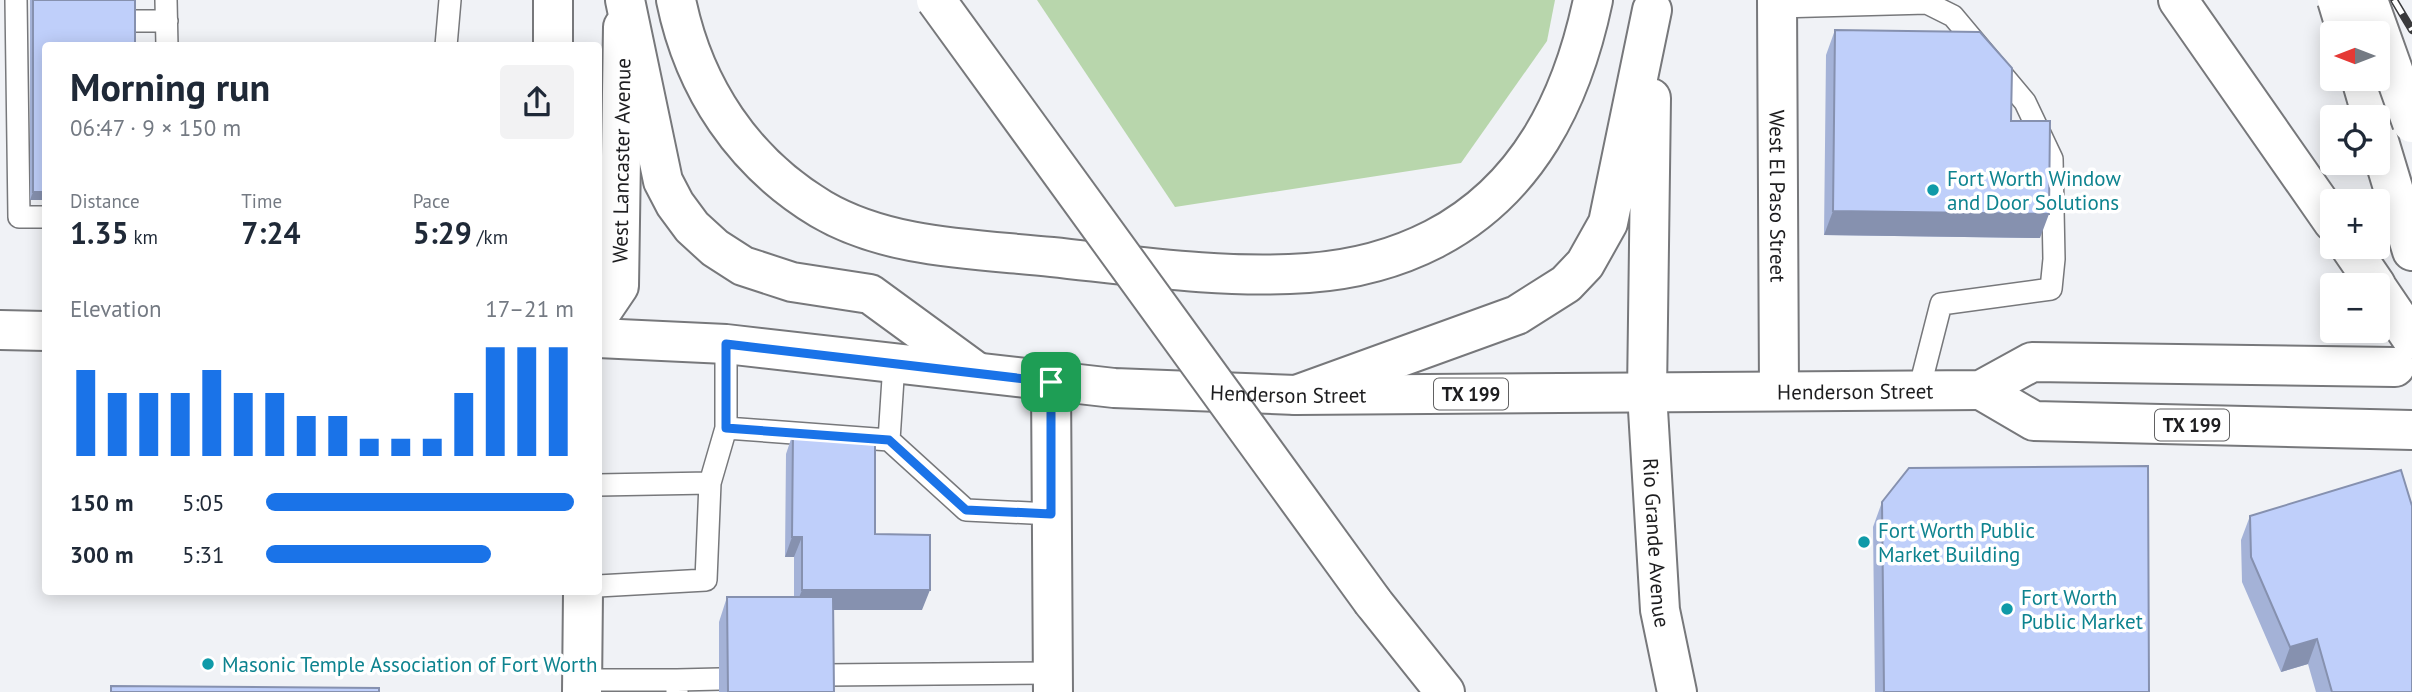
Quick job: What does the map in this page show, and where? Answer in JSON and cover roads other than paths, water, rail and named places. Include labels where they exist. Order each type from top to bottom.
[{"type":"main road","points":[[553,0],[553,42]]},
{"type":"main road","points":[[624,0],[663,181],[675,204],[692,227],[724,254],[767,275],[792,282],[870,294],[976,371]]},
{"type":"main road","name":"West Lancaster Avenue","points":[[602,311],[619,286],[624,0]]},
{"type":"main road","points":[[676,0],[695,63],[710,99],[732,131],[789,187],[853,226],[922,243],[1086,261],[1202,272],[1307,273],[1369,264],[1434,239],[1461,222],[1514,178],[1542,140],[1570,85],[1593,0]]},
{"type":"main road","points":[[936,0],[1373,601],[1445,692]]},
{"type":"main road","points":[[2178,0],[2320,203]]},
{"type":"main road","points":[[2337,0],[2343,21]]},
{"type":"main road","points":[[2368,0],[2412,122]]},
{"type":"main road","name":"West El Paso Street","points":[[1777,4],[1779,390]]},
{"type":"main road","points":[[1296,396],[1517,315],[1566,284],[1586,264],[1608,223],[1653,5]]},
{"type":"main road","name":"Rio Grande Avenue","points":[[1653,5],[1647,393],[1659,597],[1677,692]]},
{"type":"main road","points":[[2389,175],[2412,251]]},
{"type":"main road","points":[[2390,319],[2404,353]]},
{"type":"main road","points":[[0,330],[42,331]]},
{"type":"main road","name":"Henderson Street","points":[[602,338],[726,344],[976,371],[1051,382],[1296,396],[1981,390],[2032,362],[2404,353]]},
{"type":"main road","points":[[1051,382],[1053,683]]},
{"type":"main road","name":"TX 199","points":[[1981,390],[2034,421],[2412,430]]},
{"type":"main road","points":[[582,686],[583,595]]},
{"type":"lane","points":[[16,0],[23,21],[15,68],[24,143],[19,217],[42,217]]},
{"type":"lane","points":[[446,42],[450,0]]},
{"type":"lane","points":[[1777,4],[1927,3],[1953,16],[2025,102],[2052,159],[2054,259],[2051,289],[1941,304],[1919,390]]},
{"type":"lane","points":[[132,21],[166,10],[167,42]]},
{"type":"lane","points":[[602,586],[706,580],[710,483],[726,428],[726,344]]},
{"type":"lane","points":[[889,440],[894,363]]},
{"type":"lane","points":[[726,428],[889,440],[966,510],[1051,514]]},
{"type":"lane","points":[[602,485],[710,483]]},
{"type":"lane","points":[[826,675],[936,684],[1053,683]]},
{"type":"lane","points":[[582,686],[677,686],[720,679]]},
{"type":"railway","points":[[2331,0],[2344,21]]},
{"type":"railway","points":[[2363,0],[2412,80]]},
{"type":"railway","points":[[2394,0],[2412,30]]},
{"type":"railway","points":[[2386,91],[2412,133]]},
{"type":"place","name":"Fort Worth Window and Door Solutions","points":[[1933,190]]},
{"type":"place","name":"Fort Worth Public Market Building","points":[[1864,542]]},
{"type":"place","name":"Fort Worth Public Market","points":[[2007,609]]},
{"type":"place","name":"Masonic Temple Association of Fort Worth","points":[[208,664]]}]
